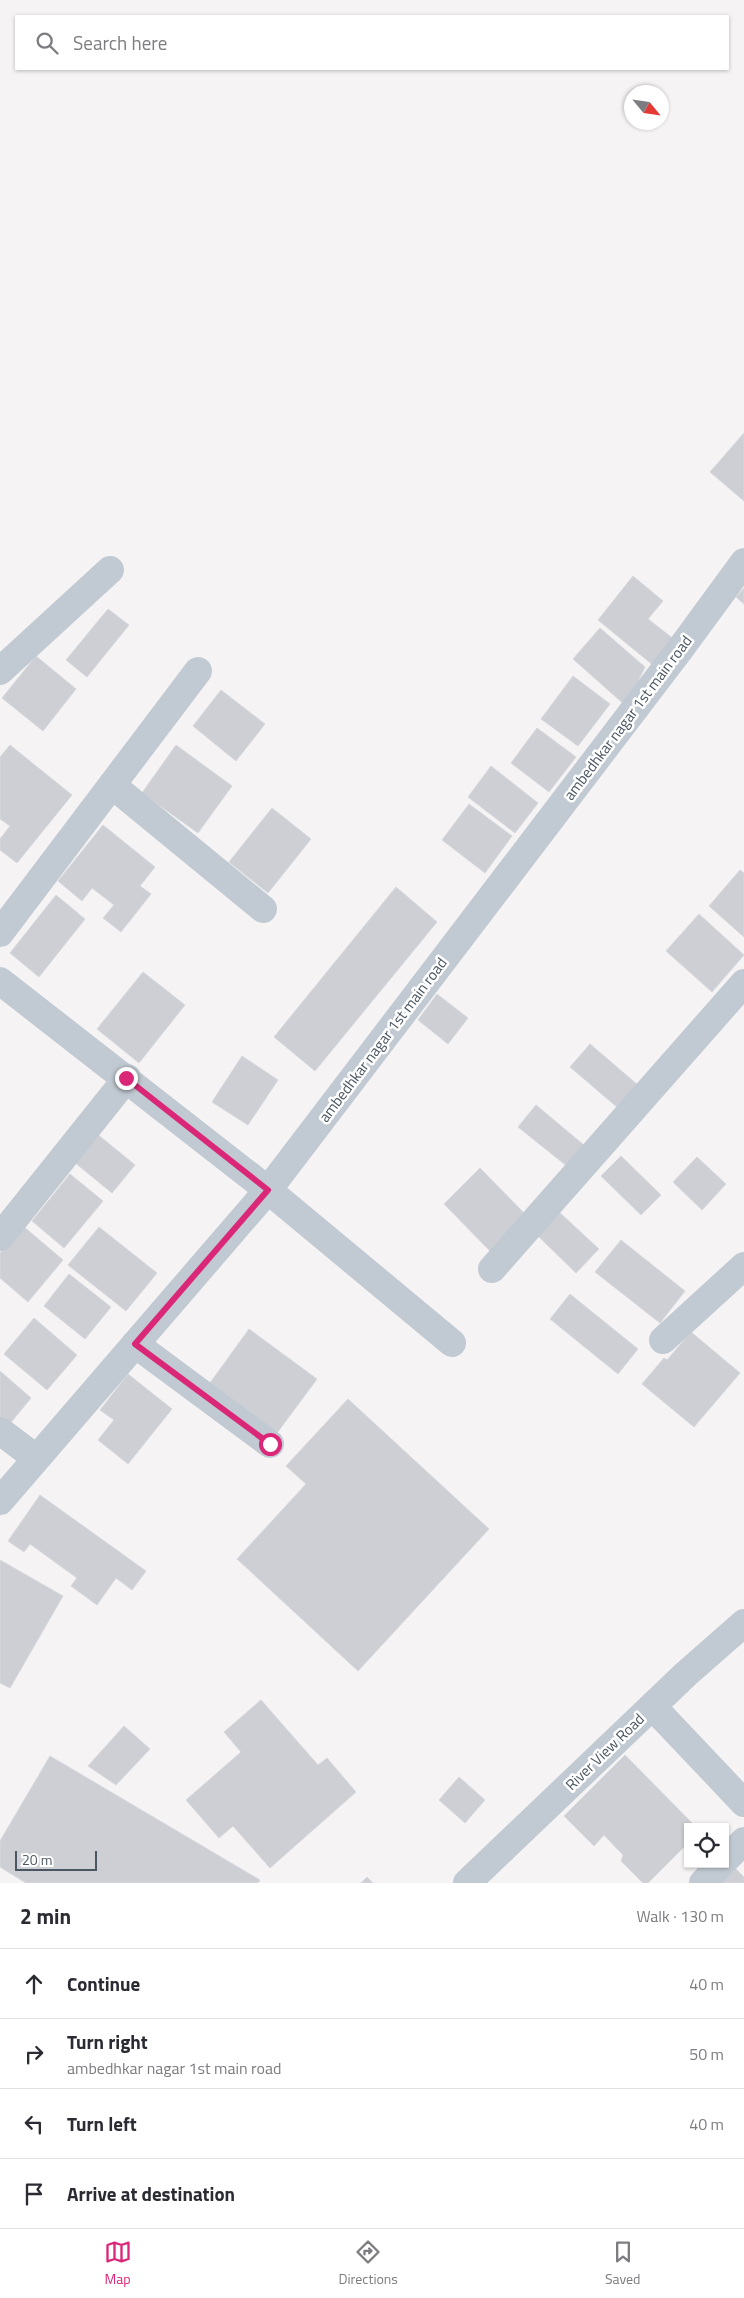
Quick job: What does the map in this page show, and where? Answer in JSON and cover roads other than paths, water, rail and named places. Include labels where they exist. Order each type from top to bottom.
[{"type":"street","name":"ambedhkar nagar 1st main road","points":[[0,1501],[268,1190],[681,648],[744,562]]},
{"type":"street","points":[[0,671],[110,570]]},
{"type":"street","points":[[0,933],[198,671]]},
{"type":"street","points":[[112,785],[263,909]]},
{"type":"street","points":[[0,981],[268,1190],[452,1343]]},
{"type":"street","points":[[492,1269],[744,983]]},
{"type":"street","points":[[0,1237],[126,1078]]},
{"type":"street","points":[[663,1340],[744,1266]]},
{"type":"street","points":[[135,1344],[270,1444]]},
{"type":"street","points":[[0,1431],[36,1458]]},
{"type":"street","name":"River View Road","points":[[467,1883],[744,1623]]},
{"type":"street","points":[[653,1707],[744,1803]]},
{"type":"street","points":[[729,1856],[744,1841]]},
{"type":"street","points":[[702,1883],[717,1868]]}]
